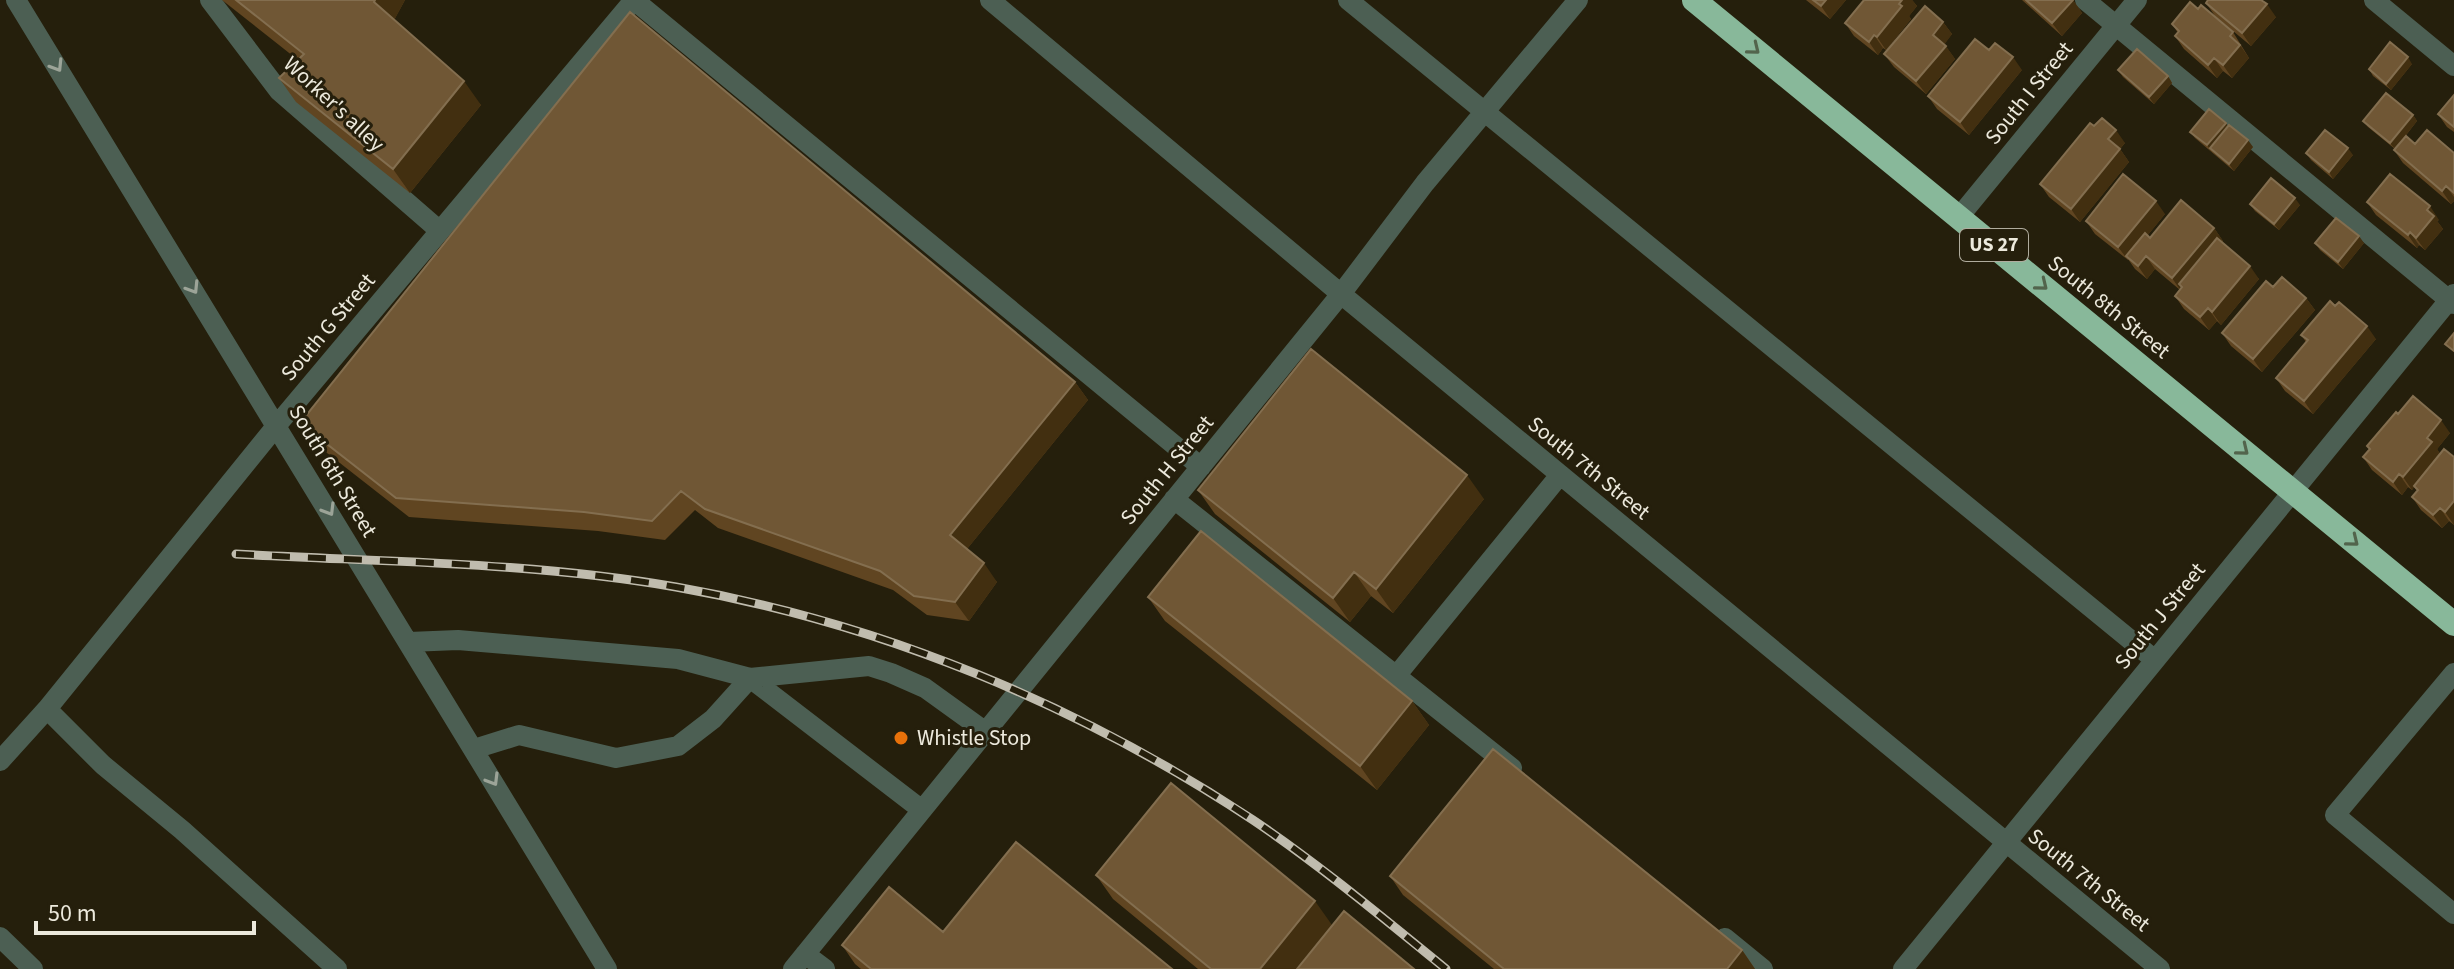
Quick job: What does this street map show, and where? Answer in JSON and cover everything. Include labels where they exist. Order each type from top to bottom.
[{"type":"highway","name":"South 8th Street","points":[[1694,0],[2454,624]]},
{"type":"street","name":"South 6th Street","points":[[16,0],[607,969]]},
{"type":"street","name":"Worker's alley","points":[[210,0],[279,91],[440,231]]},
{"type":"street","name":"South G Street","points":[[0,761],[47,709],[277,425],[634,0]]},
{"type":"street","points":[[634,0],[1201,467]]},
{"type":"street","name":"South 7th Street","points":[[990,0],[1341,294],[2160,969]]},
{"type":"street","points":[[1348,0],[2155,660]]},
{"type":"street","name":"South H Street","points":[[799,962],[1341,294],[1425,183],[1578,0]]},
{"type":"street","points":[[2085,0],[2452,299]]},
{"type":"street","name":"South I Street","points":[[1959,217],[2137,0]]},
{"type":"street","points":[[2374,0],[2454,66]]},
{"type":"street","name":"South J Street","points":[[1903,969],[2452,299]]},
{"type":"street","points":[[1396,676],[1560,475]]},
{"type":"street","points":[[1174,499],[1531,783]]},
{"type":"street","points":[[409,642],[458,640],[678,659],[750,678],[869,666],[925,688],[986,732]]},
{"type":"street","points":[[2454,673],[2335,815],[2454,914]]},
{"type":"street","points":[[474,749],[519,735],[616,758],[678,746],[713,719],[750,678]]},
{"type":"street","points":[[750,678],[922,810]]},
{"type":"street","points":[[47,709],[103,765],[182,830],[337,969]]},
{"type":"street","points":[[1714,930],[1763,969]]},
{"type":"street","points":[[0,937],[33,969]]},
{"type":"street","points":[[799,962],[825,969]]},
{"type":"building","points":[[236,0],[375,0],[464,81],[393,169],[279,78],[304,54]]},
{"type":"building","points":[[1864,0],[1902,0],[1899,4],[1902,6],[1877,37],[1874,35],[1869,42],[1845,23]]},
{"type":"building","points":[[2026,0],[2073,0],[2052,23]]},
{"type":"building","points":[[2208,0],[2261,0],[2267,4],[2242,33],[2206,3]]},
{"type":"building","points":[[2190,2],[2198,9],[2201,5],[2233,32],[2230,36],[2240,45],[2223,65],[2214,58],[2208,65],[2175,36],[2179,31],[2172,24]]},
{"type":"building","points":[[1925,6],[1943,22],[1933,35],[1946,46],[1916,81],[1884,54]]},
{"type":"building","points":[[630,12],[1075,382],[950,535],[984,563],[955,602],[914,596],[880,571],[705,509],[681,491],[652,521],[584,512],[396,498],[300,423]]},
{"type":"building","points":[[1975,39],[1989,50],[1995,43],[2013,57],[1960,122],[1928,96]]},
{"type":"building","points":[[2390,42],[2408,57],[2386,84],[2369,69]]},
{"type":"building","points":[[2137,49],[2168,76],[2149,97],[2118,70]]},
{"type":"building","points":[[2386,93],[2413,115],[2390,143],[2363,121]]},
{"type":"building","points":[[2454,95],[2454,127],[2438,114]]},
{"type":"building","points":[[2209,109],[2226,123],[2207,145],[2190,132]]},
{"type":"building","points":[[2102,118],[2116,130],[2108,139],[2120,149],[2071,209],[2040,184],[2090,123],[2094,126]]},
{"type":"building","points":[[2229,125],[2248,140],[2229,164],[2210,148]]},
{"type":"building","points":[[2325,130],[2348,148],[2329,172],[2306,153]]},
{"type":"building","points":[[2427,130],[2454,153],[2454,193],[2446,186],[2442,191],[2394,150],[2406,136],[2415,144]]},
{"type":"building","points":[[2123,174],[2156,201],[2118,247],[2086,221]]},
{"type":"building","points":[[2390,174],[2430,206],[2427,210],[2434,216],[2416,238],[2367,202]]},
{"type":"building","points":[[2271,178],[2295,198],[2274,224],[2250,204]]},
{"type":"building","points":[[2181,200],[2214,228],[2172,278],[2146,256],[2138,266],[2126,256],[2145,233],[2150,238]]},
{"type":"building","points":[[2336,218],[2359,236],[2338,262],[2315,243]]},
{"type":"building","points":[[2217,238],[2250,266],[2212,312],[2208,308],[2200,317],[2175,296],[2182,287],[2179,284]]},
{"type":"building","points":[[2282,277],[2306,298],[2253,359],[2222,333],[2266,281],[2273,287]]},
{"type":"building","points":[[2330,301],[2335,306],[2339,302],[2367,326],[2304,401],[2276,378],[2308,340],[2301,335]]},
{"type":"building","points":[[2454,333],[2454,351],[2445,344]]},
{"type":"building","points":[[1311,349],[1467,475],[1376,589],[1354,572],[1333,598],[1198,490]]},
{"type":"building","points":[[2413,396],[2441,420],[2427,438],[2432,442],[2403,477],[2399,474],[2393,482],[2363,457],[2370,449],[2367,446]]},
{"type":"building","points":[[2444,449],[2454,457],[2454,501],[2445,512],[2440,508],[2433,515],[2412,497],[2418,490],[2414,486]]},
{"type":"building","points":[[1201,531],[1412,701],[1360,766],[1148,597]]},
{"type":"building","points":[[1493,749],[1742,950],[1727,969],[1504,969],[1390,876]]},
{"type":"building","points":[[1171,783],[1315,901],[1260,969],[1211,969],[1096,875]]},
{"type":"building","points":[[1016,842],[1172,969],[871,969],[842,945],[889,887],[943,932]]},
{"type":"building","points":[[1344,911],[1414,969],[1297,969]]},
{"type":"railway","points":[[236,554],[457,564],[621,579],[753,603],[829,622],[903,646],[1048,705],[1187,778],[1303,855],[1446,969]]},
{"type":"place","name":"Whistle Stop","points":[[901,738]]}]
